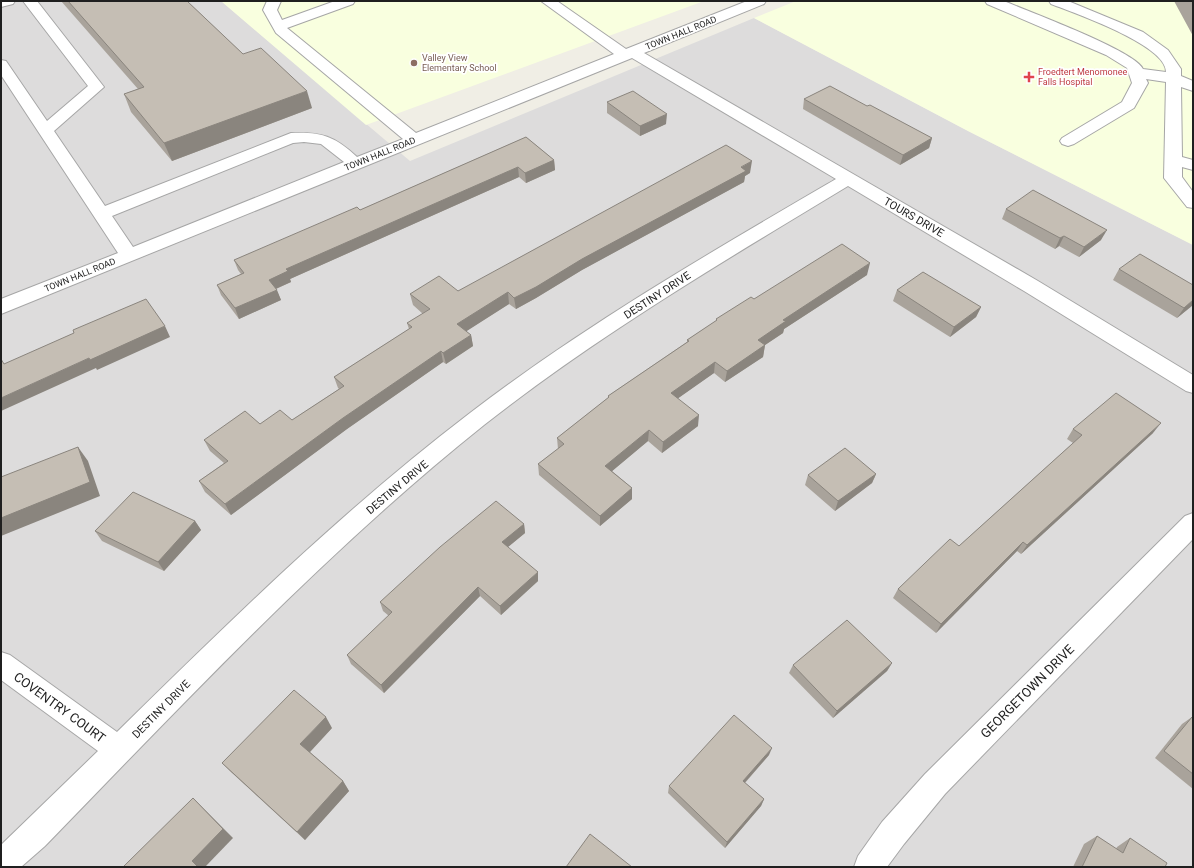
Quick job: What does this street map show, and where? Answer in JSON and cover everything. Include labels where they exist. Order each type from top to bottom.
[{"type":"street","points":[[1,3],[8,1]]},
{"type":"street","points":[[30,1],[96,87],[46,130]]},
{"type":"street","points":[[274,1],[270,10],[278,26],[414,140]]},
{"type":"street","points":[[278,26],[348,1]]},
{"type":"street","name":"TOURS DRIVE","points":[[548,1],[629,54],[848,179],[1031,286],[1193,385]]},
{"type":"street","name":"TOWN HALL ROAD","points":[[1,307],[759,1]]},
{"type":"street","points":[[992,1],[1111,52],[1134,66],[1140,83],[1128,105],[1068,141]]},
{"type":"street","points":[[1023,14],[1046,1]]},
{"type":"street","points":[[1056,1],[1138,35],[1163,53],[1174,69],[1173,178],[1193,203]]},
{"type":"street","points":[[1,64],[129,255]]},
{"type":"street","points":[[1136,73],[1174,78],[1193,86]]},
{"type":"street","points":[[102,213],[290,138],[312,137],[330,140],[355,164]]},
{"type":"street","points":[[1173,160],[1193,165]]},
{"type":"street","name":"DESTINY DRIVE","points":[[1,865],[34,835],[249,619],[388,492],[477,419],[546,368],[674,282],[848,179]]},
{"type":"street","name":"GEORGETOWN DRIVE","points":[[869,867],[893,833],[935,784],[1193,523]]},
{"type":"street","name":"COVENTRY COURT","points":[[1,664],[119,750]]},
{"type":"shaded area","points":[[1,1],[221,1],[410,161],[754,18],[968,131],[1193,245],[1193,867],[1,867]]},
{"type":"shaded area","name":"Valley View Elementary School","points":[[221,1],[704,1],[366,125]]},
{"type":"shaded area","name":"Froedtert Menomonee Falls Hospital","points":[[796,1],[1193,1],[1193,245],[968,131],[754,18]]},
{"type":"building","points":[[68,1],[187,1],[243,54],[261,48],[307,91],[164,143],[124,94],[144,87]]},
{"type":"building","points":[[830,86],[867,106],[870,105],[932,138],[903,155],[804,99]]},
{"type":"building","points":[[633,91],[667,114],[640,126],[607,102]]},
{"type":"building","points":[[526,137],[554,160],[525,173],[518,167],[286,269],[288,271],[269,280],[277,290],[235,308],[217,285],[244,273],[234,260],[357,207],[360,210]]},
{"type":"building","points":[[726,145],[752,161],[741,167],[746,171],[582,259],[536,287],[514,298],[508,292],[457,324],[471,335],[443,353],[441,351],[343,418],[225,504],[199,481],[228,461],[204,440],[245,411],[260,424],[280,410],[292,420],[344,386],[334,377],[412,327],[407,323],[430,309],[410,294],[439,276],[458,291]]},
{"type":"building","points":[[1033,190],[1107,230],[1084,247],[1064,236],[1060,238],[1006,209]]},
{"type":"building","points":[[842,244],[870,263],[783,320],[786,321],[758,340],[765,345],[727,371],[715,362],[671,393],[699,415],[663,442],[649,430],[605,466],[632,488],[600,516],[538,464],[564,444],[557,438],[609,397],[608,396],[689,341],[687,340],[717,320],[716,319],[751,297],[754,299]]},
{"type":"building","points":[[1140,254],[1193,285],[1193,300],[1184,308],[1119,269]]},
{"type":"building","points":[[923,272],[981,307],[954,327],[897,290]]},
{"type":"building","points":[[146,299],[165,326],[90,360],[89,358],[1,398],[1,359],[4,364],[74,333],[73,330]]},
{"type":"building","points":[[1116,393],[1161,423],[1027,545],[1023,542],[941,624],[898,589],[950,539],[959,546],[1082,435],[1073,429]]},
{"type":"building","points":[[78,447],[90,482],[1,518],[1,477]]},
{"type":"building","points":[[845,448],[876,474],[838,501],[808,475]]},
{"type":"building","points":[[133,492],[195,521],[158,562],[95,531]]},
{"type":"building","points":[[496,501],[524,524],[502,542],[538,572],[500,606],[478,587],[381,685],[347,655],[392,612],[380,602],[440,547]]},
{"type":"building","points":[[847,620],[892,663],[837,711],[793,665]]},
{"type":"building","points":[[294,690],[326,717],[300,744],[343,781],[297,832],[222,763]]},
{"type":"building","points":[[734,715],[772,748],[743,781],[764,799],[727,842],[669,786]]},
{"type":"building","points":[[1192,717],[1193,718],[1193,774],[1164,751]]},
{"type":"building","points":[[193,798],[223,829],[192,861],[198,867],[123,867]]},
{"type":"building","points":[[590,834],[632,867],[566,867]]},
{"type":"building","points":[[1097,836],[1123,853],[1130,838],[1167,863],[1165,867],[1082,867]]},
{"type":"place","name":"Valley View Elementary School","points":[[414,63]]},
{"type":"place","name":"Froedtert Menomonee Falls Hospital","points":[[1029,77]]}]
